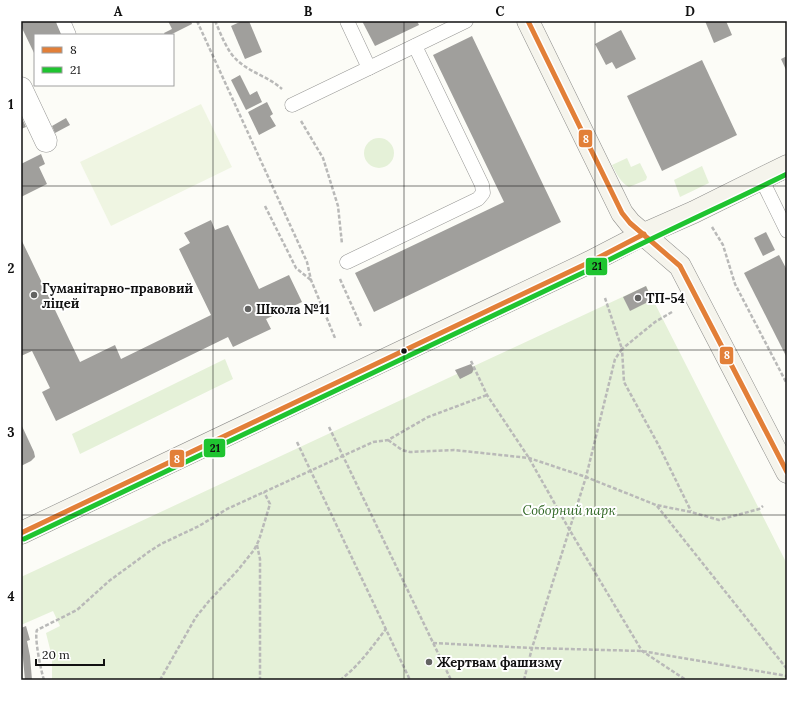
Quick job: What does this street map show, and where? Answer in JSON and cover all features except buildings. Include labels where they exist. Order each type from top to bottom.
[{"type":"main road","points":[[528,21],[616,203],[626,218],[680,266],[787,472]]},
{"type":"main road","points":[[21,533],[590,262],[644,234],[694,212],[787,166]]},
{"type":"street","points":[[21,88],[46,141]]},
{"type":"lane","points":[[63,21],[69,34]]},
{"type":"lane","points":[[347,21],[369,68]]},
{"type":"lane","points":[[292,105],[466,21]]},
{"type":"lane","points":[[347,262],[478,199],[483,193],[482,185],[415,46]]},
{"type":"lane","points":[[761,178],[787,231]]},
{"type":"path","points":[[197,21],[307,262],[312,280],[335,338]]},
{"type":"path","points":[[214,21],[232,56],[246,67],[275,83],[282,89],[323,158],[338,206],[341,236],[347,262],[338,270],[340,279],[361,326]]},
{"type":"path","points":[[265,206],[296,268],[312,280]]},
{"type":"path","points":[[712,227],[723,245],[735,284],[787,384]]},
{"type":"path","points":[[605,298],[622,349],[624,382],[659,446],[691,512]]},
{"type":"path","points":[[524,680],[532,648],[586,477],[615,359],[622,349],[655,322],[672,312]]},
{"type":"path","points":[[471,360],[487,395],[529,458],[569,529],[642,651],[686,680]]},
{"type":"path","points":[[44,680],[40,668],[38,648],[35,637],[36,630],[57,618],[77,610],[109,581],[150,551],[199,526],[227,509],[373,442],[388,440],[428,417],[487,395]]},
{"type":"path","points":[[329,427],[451,680]]},
{"type":"path","points":[[388,440],[402,450],[410,452],[454,450],[529,458],[586,477],[656,505],[691,512],[719,520],[759,509],[763,506]]},
{"type":"path","points":[[297,442],[410,680]]},
{"type":"path","points":[[160,680],[196,617],[208,601],[248,558],[257,545],[270,504],[264,492]]},
{"type":"path","points":[[656,505],[787,669]]},
{"type":"path","points":[[257,545],[260,572],[260,680]]},
{"type":"path","points":[[340,680],[361,660],[386,629]]},
{"type":"path","points":[[433,643],[532,648],[642,651],[787,676]]},
{"type":"green space","points":[[201,104],[232,167],[111,226],[80,162]]},
{"type":"green space","points":[[379,138],[389,143],[394,153],[389,163],[379,168],[369,163],[364,153],[369,143]]},
{"type":"green space","points":[[627,158],[631,167],[640,163],[647,177],[646,180],[629,187],[621,180],[612,165]]},
{"type":"green space","points":[[702,166],[709,183],[680,197],[674,180]]},
{"type":"green space","name":"Соборний парк","points":[[646,286],[787,564],[787,680],[52,680],[52,657],[46,633],[60,626],[53,611],[21,625],[21,577]]},
{"type":"green space","points":[[225,359],[233,379],[80,454],[72,434]]},
{"type":"transit line","name":"8","points":[[528,21],[622,213],[630,223],[680,266],[787,472]]},
{"type":"transit line","name":"21","points":[[24,539],[787,174]]},
{"type":"transit line","name":"8","points":[[21,533],[590,262],[644,234]]},
{"type":"place","name":"Гуманітарно-правовий ліцей","points":[[34,295]]},
{"type":"place","name":"ТП-54","points":[[638,298]]},
{"type":"place","name":"Школа №11","points":[[248,309]]},
{"type":"place","name":"Жертвам фашизму","points":[[429,662]]}]
